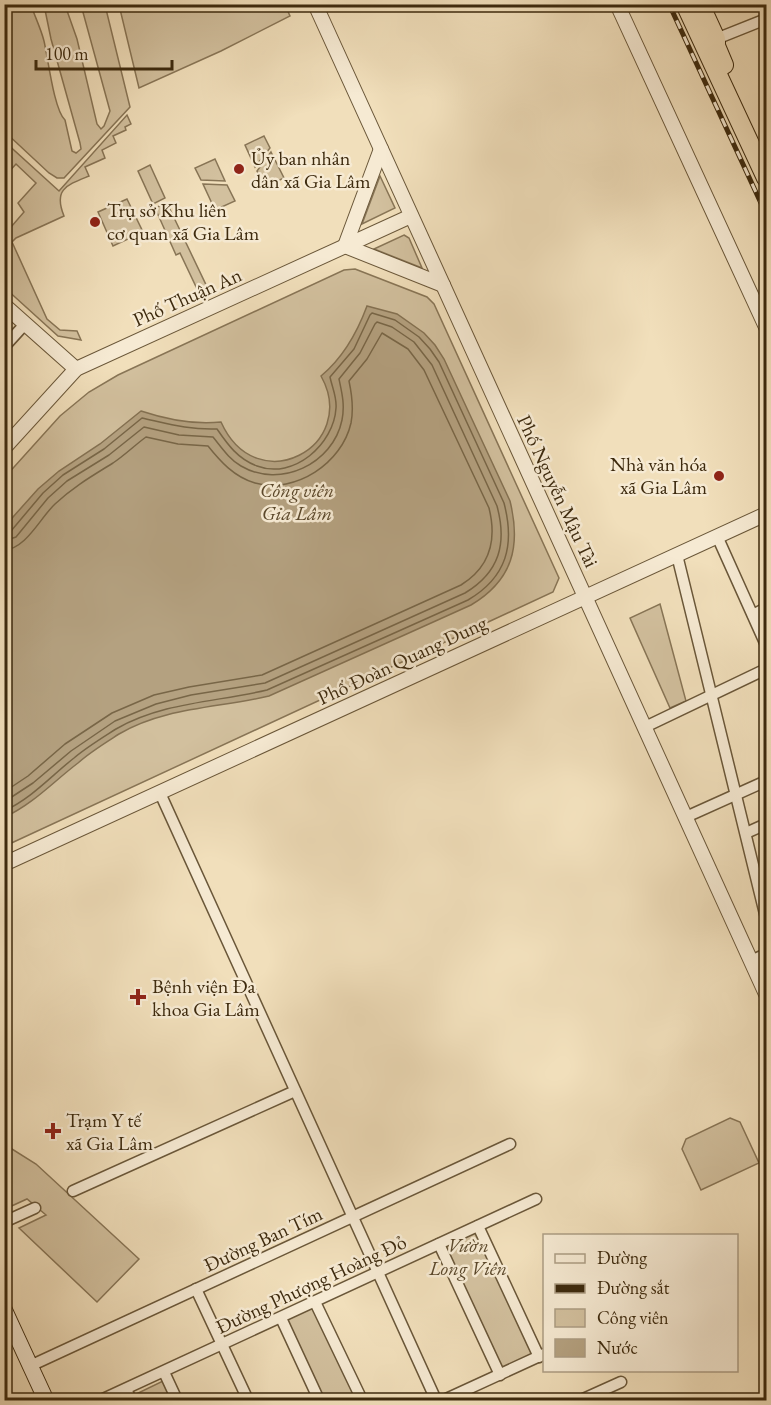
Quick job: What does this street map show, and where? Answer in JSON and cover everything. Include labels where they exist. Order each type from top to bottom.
[{"type":"highway","points":[[685,4],[766,178]]},
{"type":"highway","points":[[700,4],[716,39],[716,46],[766,153]]},
{"type":"main road","points":[[4,1309],[46,1401]]},
{"type":"street","name":"Phố Nguyễn Mậu Tài","points":[[315,4],[766,994]]},
{"type":"street","points":[[617,4],[766,327]]},
{"type":"street","points":[[716,39],[766,19]]},
{"type":"street","points":[[381,149],[345,246],[443,285]]},
{"type":"street","name":"Phố Thuận An","points":[[4,448],[76,369],[411,216]]},
{"type":"street","points":[[4,305],[76,369]]},
{"type":"street","points":[[4,346],[26,324]]},
{"type":"street","name":"Phố Đoàn Quang Dung","points":[[4,864],[766,514]]},
{"type":"street","points":[[717,536],[766,645]]},
{"type":"street","points":[[677,555],[736,795],[763,889],[766,918]]},
{"type":"street","points":[[753,615],[766,608]]},
{"type":"street","points":[[645,728],[766,669]]},
{"type":"street","points":[[686,817],[766,781]]},
{"type":"street","points":[[159,793],[295,1091],[307,1112],[436,1401]]},
{"type":"street","points":[[746,833],[766,824]]},
{"type":"street","points":[[751,961],[766,954]]},
{"type":"street","points":[[73,1191],[295,1091]]},
{"type":"street","name":"Đường Ban Tím","points":[[30,1366],[510,1144]]},
{"type":"street","name":"Đường Phượng Hoàng Đỏ","points":[[101,1401],[536,1199]]},
{"type":"street","points":[[4,1222],[35,1208]]},
{"type":"street","points":[[444,1401],[542,1355],[478,1226]]},
{"type":"street","points":[[439,1244],[500,1375]]},
{"type":"street","points":[[196,1289],[248,1401]]},
{"type":"street","points":[[315,1302],[362,1401]]},
{"type":"street","points":[[280,1318],[319,1401]]},
{"type":"street","points":[[164,1371],[177,1401]]},
{"type":"street","points":[[581,1401],[621,1382]]},
{"type":"street","points":[[126,1389],[131,1401]]},
{"type":"green space","points":[[4,5],[31,5],[44,41],[58,106],[65,120],[72,151],[76,153],[81,149],[80,143],[51,39],[44,5],[65,5],[77,39],[97,124],[101,129],[110,111],[81,5],[105,5],[130,107],[64,178],[57,178],[49,173],[5,132]]},
{"type":"green space","points":[[119,5],[285,5],[290,16],[221,51],[139,88]]},
{"type":"green space","points":[[127,115],[131,124],[125,127],[126,130],[113,136],[116,143],[102,150],[105,158],[85,167],[89,176],[64,189],[60,200],[64,216],[12,242],[47,319],[60,330],[77,331],[81,340],[58,336],[5,288],[5,234],[24,212],[18,203],[36,183],[16,164],[5,176],[5,142],[59,191]]},
{"type":"green space","points":[[264,136],[270,148],[255,167],[245,145]]},
{"type":"green space","points":[[271,152],[284,178],[265,187],[257,171]]},
{"type":"green space","points":[[215,159],[225,181],[201,180],[195,168]]},
{"type":"green space","points":[[150,165],[165,198],[153,204],[138,171]]},
{"type":"green space","points":[[380,176],[395,208],[362,224]]},
{"type":"green space","points":[[203,184],[227,185],[235,201],[215,210]]},
{"type":"green space","points":[[127,199],[143,232],[113,246],[98,212]]},
{"type":"green space","points":[[167,203],[208,289],[199,293],[180,253],[176,255],[155,208]]},
{"type":"green space","points":[[404,235],[409,238],[422,268],[374,249]]},
{"type":"green space","name":"Công viên Gia Lâm","points":[[355,269],[427,297],[434,304],[559,578],[553,592],[5,846],[5,477],[60,416],[89,392],[118,375],[344,270]]},
{"type":"green space","points":[[660,604],[686,701],[670,708],[630,618]]},
{"type":"green space","points":[[730,1118],[740,1122],[759,1163],[701,1190],[682,1149],[686,1139]]},
{"type":"green space","points":[[4,1144],[36,1164],[139,1259],[97,1302],[19,1228],[46,1215],[27,1199],[5,1209]]},
{"type":"green space","name":"Vườn Long Viên","points":[[478,1226],[539,1357],[499,1375],[439,1244]]},
{"type":"green space","points":[[315,1302],[362,1400],[319,1400],[281,1318]]},
{"type":"green space","points":[[163,1381],[172,1400],[137,1400],[134,1395]]},
{"type":"water","name":"Công viên Gia Lâm","points":[[367,306],[397,314],[424,333],[444,359],[510,501],[514,547],[505,573],[496,585],[471,605],[269,696],[173,713],[137,725],[93,751],[34,799],[5,817],[4,531],[13,517],[38,489],[59,471],[100,444],[141,411],[181,421],[221,422],[237,446],[257,458],[279,461],[299,455],[316,442],[327,424],[329,401],[321,376],[349,344]]},
{"type":"railway","points":[[669,4],[766,214]]},
{"type":"place","name":"Ủy ban nhân dân xã Gia Lâm","points":[[239,169]]},
{"type":"place","name":"Trụ sở Khu liên cơ quan xã Gia Lâm","points":[[95,222]]},
{"type":"place","name":"Nhà văn hóa xã Gia Lâm","points":[[719,476]]},
{"type":"place","name":"Bệnh viện Đa khoa Gia Lâm","points":[[138,997]]},
{"type":"place","name":"Trạm Y tế xã Gia Lâm","points":[[53,1131]]}]
